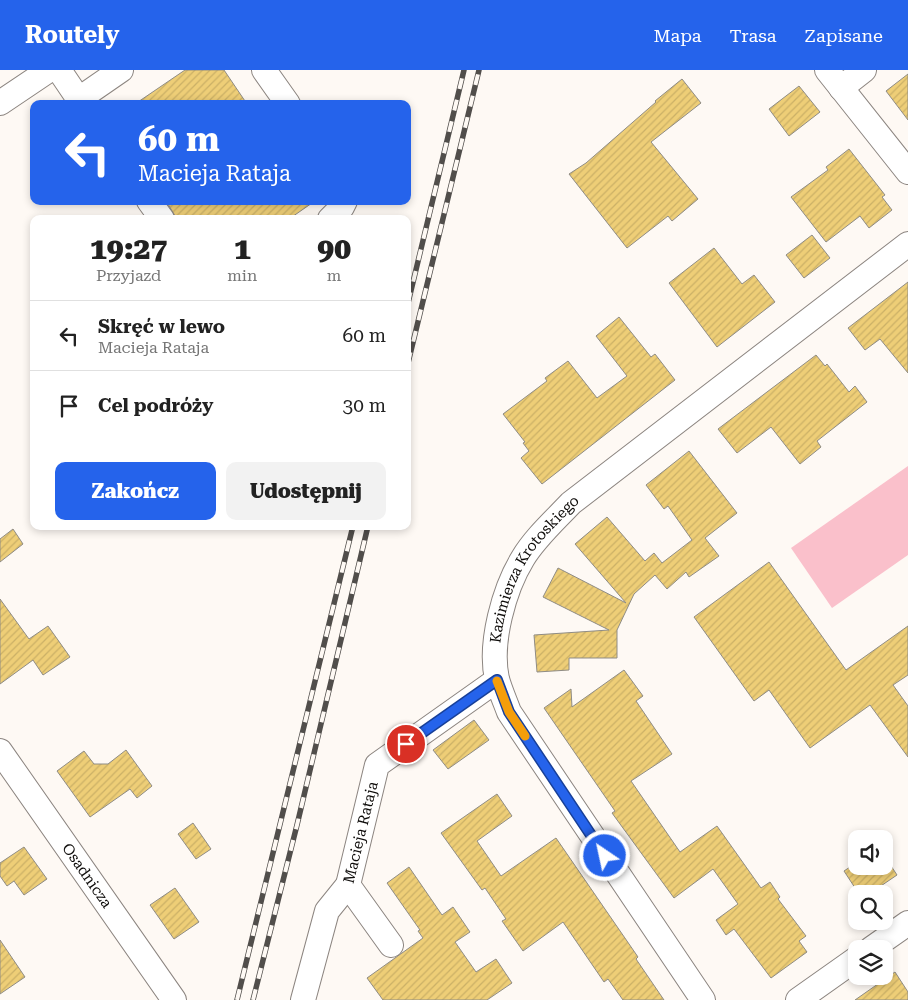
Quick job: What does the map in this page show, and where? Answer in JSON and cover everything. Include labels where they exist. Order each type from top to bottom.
[{"type":"street","points":[[0,103],[49,70]]},
{"type":"street","points":[[59,70],[79,100]]},
{"type":"street","points":[[81,100],[121,70]]},
{"type":"street","points":[[264,70],[285,100]]},
{"type":"street","points":[[864,70],[834,79],[908,172]]},
{"type":"street","points":[[334,215],[343,205]]},
{"type":"street","name":"Kazimierza Krotoskiego","points":[[703,1000],[509,712],[497,680],[495,664],[497,630],[506,594],[522,558],[571,503],[908,244]]},
{"type":"street","name":"Macieja Rataja","points":[[391,945],[348,885],[377,765],[497,680]]},
{"type":"street","name":"Osadnicza","points":[[0,751],[170,997]]},
{"type":"street","points":[[304,1000],[327,911],[348,885]]},
{"type":"street","points":[[884,940],[908,923]]},
{"type":"street","points":[[798,1000],[848,965]]},
{"type":"shaded area","points":[[908,466],[908,555],[832,608],[791,548]]},
{"type":"building","points":[[185,70],[224,70],[244,100],[141,100]]},
{"type":"building","points":[[908,74],[908,120],[886,91]]},
{"type":"building","points":[[682,79],[701,103],[651,142],[698,199],[672,221],[668,216],[627,248],[569,174],[586,163]]},
{"type":"building","points":[[799,86],[820,112],[789,136],[769,109]]},
{"type":"building","points":[[849,149],[885,195],[882,197],[892,210],[869,228],[860,216],[826,242],[791,197],[828,170],[826,167]]},
{"type":"building","points":[[168,205],[309,205],[295,215],[175,215]]},
{"type":"building","points":[[812,235],[830,258],[804,278],[786,255]]},
{"type":"building","points":[[714,248],[742,284],[754,275],[775,302],[717,347],[669,283]]},
{"type":"building","points":[[908,282],[908,373],[880,339],[865,350],[848,328]]},
{"type":"building","points":[[619,317],[651,357],[655,354],[675,380],[542,484],[521,458],[529,451],[523,443],[525,442],[503,414],[547,381],[545,378],[568,361],[597,398],[627,376],[596,336]]},
{"type":"building","points":[[816,355],[825,366],[827,364],[849,392],[855,386],[867,402],[817,441],[821,447],[800,464],[771,427],[737,453],[718,429]]},
{"type":"building","points":[[689,451],[737,513],[705,538],[719,556],[689,577],[686,572],[667,589],[655,575],[634,594],[617,630],[617,658],[569,658],[569,670],[537,672],[534,635],[609,630],[543,597],[558,568],[626,603],[575,544],[607,517],[645,561],[654,553],[662,563],[692,540],[668,506],[664,509],[646,485]]},
{"type":"building","points":[[13,529],[23,544],[0,562],[0,539]]},
{"type":"building","points":[[769,562],[846,670],[908,626],[908,675],[893,685],[908,706],[908,757],[870,705],[810,748],[769,690],[754,701],[694,617]]},
{"type":"building","points":[[0,599],[29,639],[48,626],[70,657],[43,675],[33,660],[0,684]]},
{"type":"building","points":[[624,670],[643,696],[636,701],[672,754],[631,781],[680,852],[717,826],[761,888],[770,882],[780,897],[778,899],[806,936],[799,941],[807,952],[771,978],[734,929],[726,935],[716,920],[738,904],[713,869],[674,898],[612,813],[615,811],[544,708],[571,689],[572,707]]},
{"type":"building","points":[[474,720],[489,740],[448,769],[433,750]]},
{"type":"building","points":[[126,750],[152,786],[137,798],[130,789],[90,817],[57,771],[84,751],[94,764],[108,764]]},
{"type":"building","points":[[497,794],[512,816],[477,841],[501,876],[556,838],[638,957],[636,959],[664,1000],[623,1000],[608,979],[604,982],[563,922],[523,951],[502,921],[506,919],[485,888],[482,890],[441,833]]},
{"type":"building","points":[[193,823],[211,849],[196,859],[178,834]]},
{"type":"building","points":[[24,847],[47,879],[24,895],[14,881],[7,886],[0,876],[0,863]]},
{"type":"building","points":[[409,867],[442,915],[453,907],[470,932],[455,942],[476,972],[496,959],[512,983],[487,1000],[383,1000],[367,978],[423,938],[418,931],[420,930],[387,883]]},
{"type":"building","points":[[848,868],[848,875],[893,875],[893,869],[897,875],[882,885],[853,885],[844,871]]},
{"type":"building","points":[[175,888],[199,922],[174,939],[150,905]]},
{"type":"building","points":[[0,940],[25,977],[0,994]]},
{"type":"building","points":[[895,972],[908,992],[908,1000],[855,1000],[876,985],[893,985],[893,973]]},
{"type":"railway","points":[[411,291],[464,70]]},
{"type":"railway","points":[[411,351],[479,70]]},
{"type":"railway","points":[[237,1000],[352,530]]},
{"type":"railway","points":[[253,1000],[367,530]]},
{"type":"slow traffic","points":[[497,681],[509,712],[525,736]]},
{"type":"route","points":[[406,744],[497,680],[509,712],[605,856]]}]
